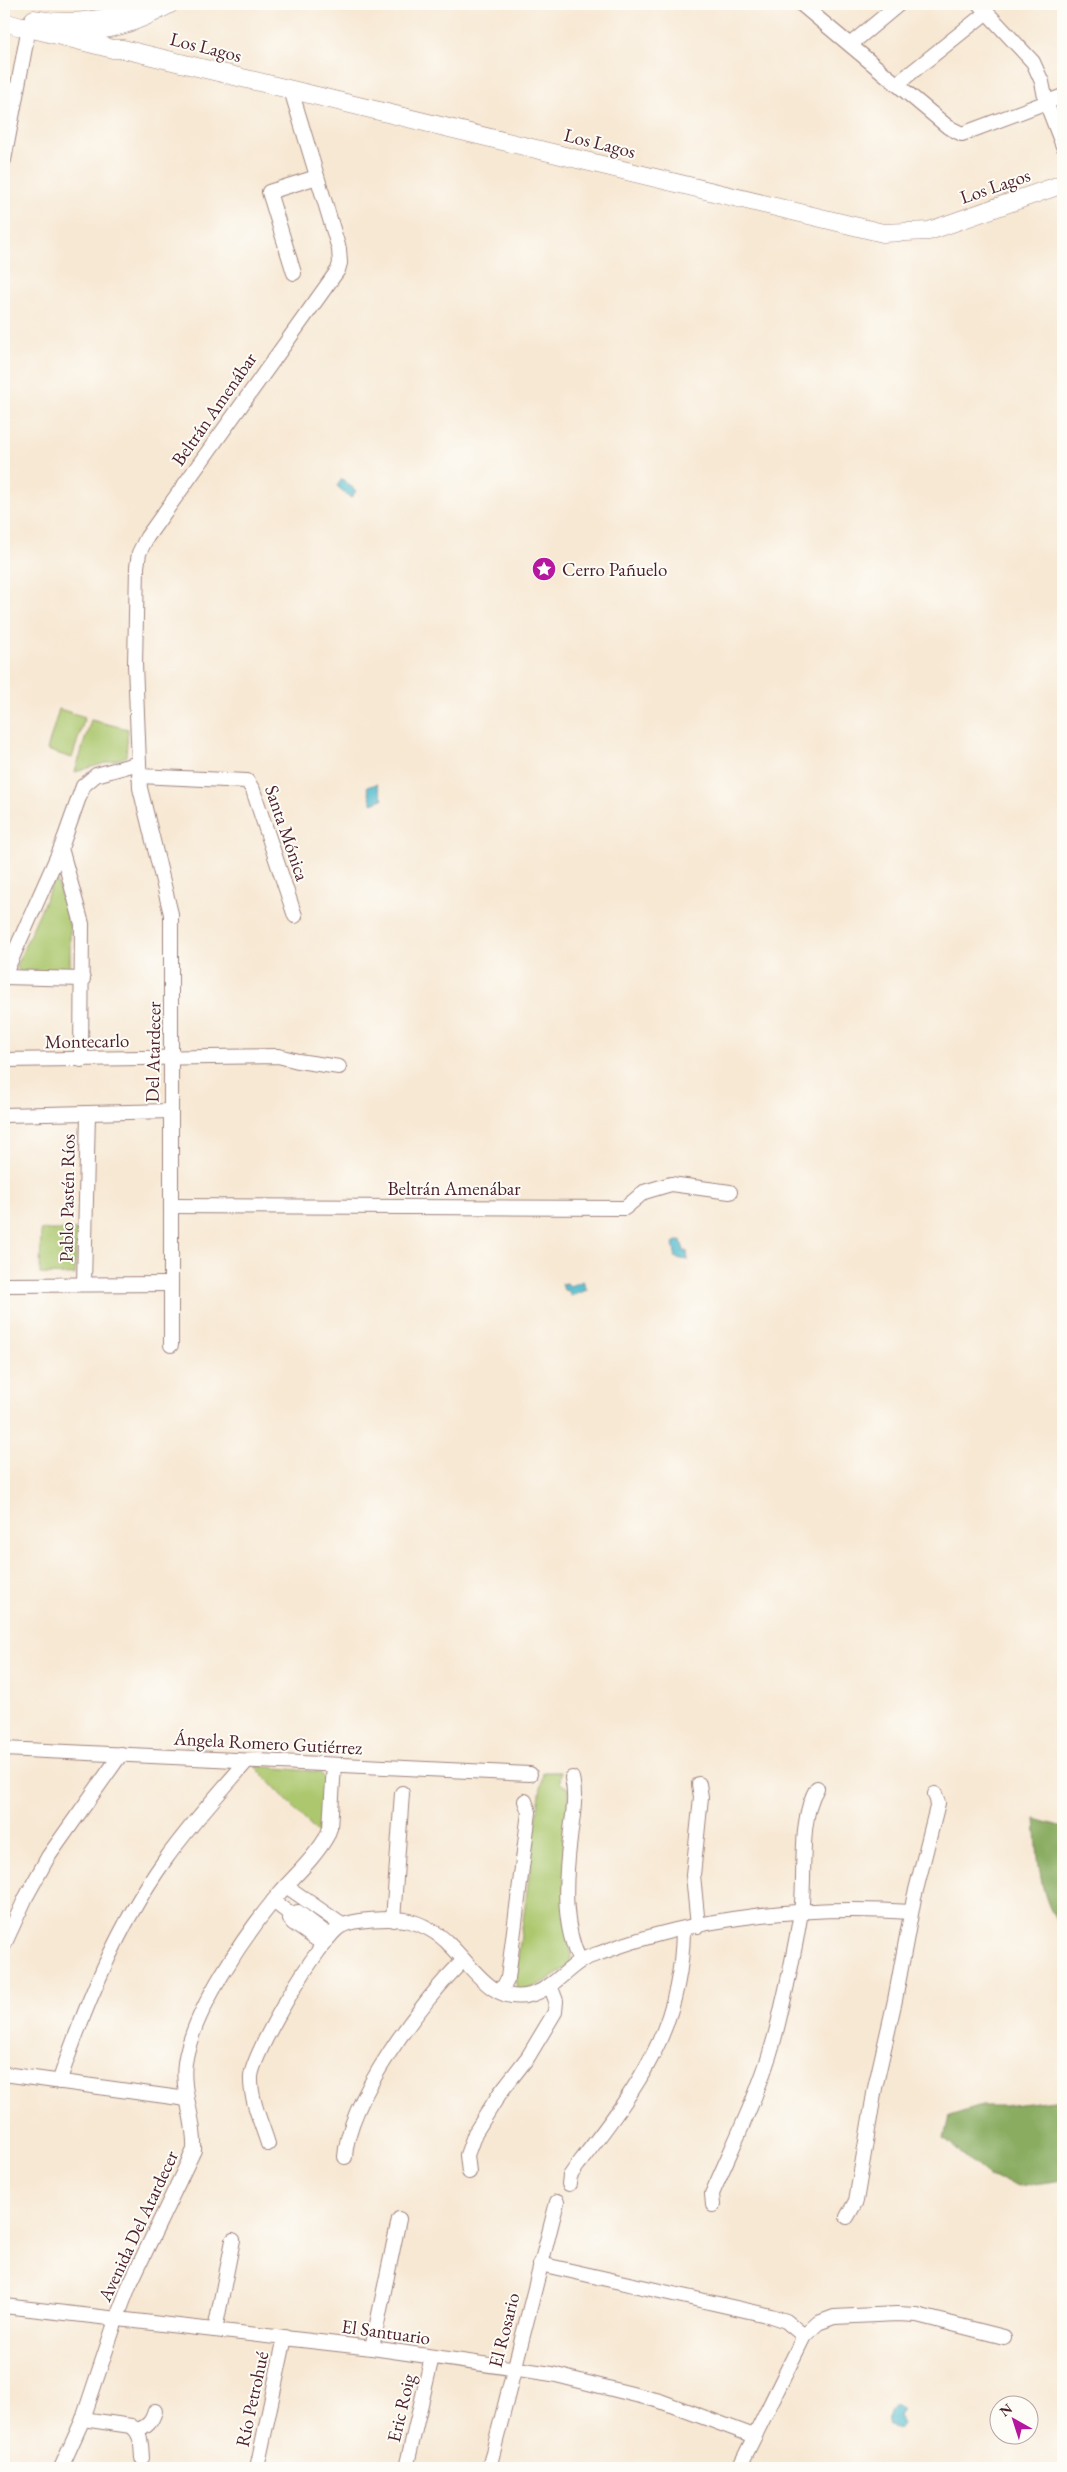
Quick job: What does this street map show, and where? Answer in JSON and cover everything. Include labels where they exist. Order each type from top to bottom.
[{"type":"main road","points":[[4,22],[87,32],[99,24],[152,4]]},
{"type":"main road","points":[[99,24],[128,24],[170,4]]},
{"type":"main road","points":[[4,13],[30,25]]},
{"type":"main road","points":[[99,24],[113,41],[124,49]]},
{"type":"main road","name":"Los Lagos","points":[[30,25],[113,49],[124,49],[883,233],[929,231],[1063,184]]},
{"type":"street","points":[[801,4],[948,127],[962,134],[1046,102],[1062,100]]},
{"type":"street","points":[[851,44],[899,4]]},
{"type":"street","points":[[897,84],[983,8],[1033,62],[1042,82],[1046,102],[1063,146]]},
{"type":"street","points":[[4,160],[30,25]]},
{"type":"street","name":"Beltrán Amenábar","points":[[139,769],[135,664],[137,567],[140,553],[147,537],[338,270],[340,263],[339,249],[291,90]]},
{"type":"street","points":[[294,273],[269,192],[317,177]]},
{"type":"street","points":[[83,979],[4,976],[61,848],[80,791],[86,782],[96,775],[139,769]]},
{"type":"street","name":"Santa Mónica","points":[[139,769],[247,781],[253,790],[295,916]]},
{"type":"street","name":"Del Atardecer","points":[[139,769],[171,914],[171,1345]]},
{"type":"street","points":[[61,848],[82,924],[81,1060]]},
{"type":"street","name":"Montecarlo","points":[[4,1060],[278,1056],[339,1067]]},
{"type":"street","points":[[4,1115],[171,1111]]},
{"type":"street","name":"Pablo Pastén Ríos","points":[[84,1284],[88,1113]]},
{"type":"street","name":"Beltrán Amenábar","points":[[171,1206],[625,1208],[644,1192],[671,1184],[730,1192]]},
{"type":"street","points":[[4,1284],[171,1284]]},
{"type":"street","name":"Ángela Romero Gutiérrez","points":[[4,1749],[530,1774]]},
{"type":"street","points":[[4,1945],[26,1897],[48,1857],[121,1754]]},
{"type":"street","points":[[59,2082],[102,1971],[146,1890],[180,1841],[248,1761]]},
{"type":"street","name":"Avenida Del Atardecer","points":[[62,2468],[84,2419],[116,2320],[146,2249],[194,2150],[193,2126],[187,2098],[185,2064],[196,2026],[233,1958],[273,1901],[327,1836],[330,1828],[334,1765]]},
{"type":"street","points":[[572,1778],[575,1792],[566,1872],[567,1903],[573,1946],[580,1961]]},
{"type":"street","points":[[698,1926],[693,1875],[701,1797],[699,1784]]},
{"type":"street","points":[[713,2205],[712,2194],[752,2106],[769,2058],[800,1912],[804,1842],[811,1803],[817,1788]]},
{"type":"street","points":[[393,1920],[402,1793]]},
{"type":"street","points":[[847,2218],[856,2201],[875,2088],[897,1992],[911,1912],[938,1804],[935,1794]]},
{"type":"street","points":[[501,1992],[508,1978],[529,1812],[525,1800]]},
{"type":"street","points":[[286,1886],[342,1925]]},
{"type":"street","points":[[273,1901],[290,1914],[298,1912],[326,1940]]},
{"type":"street","points":[[268,2144],[252,2087],[255,2060],[278,2017],[326,1940],[342,1925],[360,1921],[404,1920],[434,1932],[450,1945],[484,1982],[501,1992],[522,1997],[537,1993],[550,1985],[580,1961],[607,1950],[683,1929],[800,1912],[911,1912]]},
{"type":"street","points":[[569,2184],[570,2176],[629,2097],[656,2050],[675,1991],[682,1953],[683,1929]]},
{"type":"street","points":[[345,2157],[351,2128],[387,2056],[436,1990],[463,1961]]},
{"type":"street","points":[[470,2172],[467,2155],[475,2133],[500,2093],[528,2057],[555,2012],[556,2001],[550,1985]]},
{"type":"street","points":[[4,2074],[187,2098]]},
{"type":"street","name":"El Rosario","points":[[489,2468],[557,2202]]},
{"type":"street","points":[[372,2348],[399,2219]]},
{"type":"street","points":[[215,2330],[233,2240]]},
{"type":"street","points":[[540,2264],[771,2316],[786,2322],[804,2336]]},
{"type":"street","name":"El Santuario","points":[[4,2306],[116,2320],[285,2337],[514,2368],[628,2391],[754,2436]]},
{"type":"street","points":[[739,2468],[804,2336],[818,2323],[834,2317],[917,2314],[1004,2337]]},
{"type":"street","name":"Río Petrohué","points":[[257,2468],[285,2337]]},
{"type":"street","name":"Eric Roig","points":[[406,2468],[432,2357]]},
{"type":"street","points":[[138,2430],[147,2426],[153,2420],[156,2412]]},
{"type":"street","points":[[84,2419],[131,2426],[138,2430],[142,2458]]},
{"type":"green space","points":[[59,709],[85,717],[72,758],[47,750]]},
{"type":"green space","points":[[91,720],[128,729],[126,757],[75,772]]},
{"type":"green space","points":[[54,880],[57,881],[70,928],[70,970],[65,973],[21,973],[16,966]]},
{"type":"green space","points":[[41,1230],[77,1230],[75,1275],[40,1274]]},
{"type":"green space","points":[[255,1766],[320,1772],[325,1780],[318,1834]]},
{"type":"green space","points":[[543,1772],[561,1772],[560,1783],[569,1789],[571,1956],[570,1964],[553,1977],[541,1984],[522,1990],[517,1988],[515,1980]]},
{"type":"green space","points":[[1035,1819],[1063,1827],[1063,1930],[1048,1905],[1044,1891]]},
{"type":"green space","points":[[1063,2099],[1063,2180],[1019,2186],[989,2177],[944,2139],[949,2116],[982,2106],[1004,2106]]},
{"type":"water","points":[[342,479],[356,491],[351,498],[337,486]]},
{"type":"water","points":[[377,784],[383,799],[372,803],[367,787]]},
{"type":"water","points":[[681,1240],[684,1251],[687,1251],[688,1260],[676,1258],[673,1243]]},
{"type":"water","points":[[583,1281],[587,1290],[571,1296],[569,1291],[564,1290],[562,1284],[567,1283],[570,1286]]},
{"type":"water","points":[[895,2405],[902,2409],[898,2417],[902,2424],[898,2429],[889,2426],[888,2420],[888,2414]]},
{"type":"place","name":"Cerro Pañuelo","points":[[544,569]]}]
